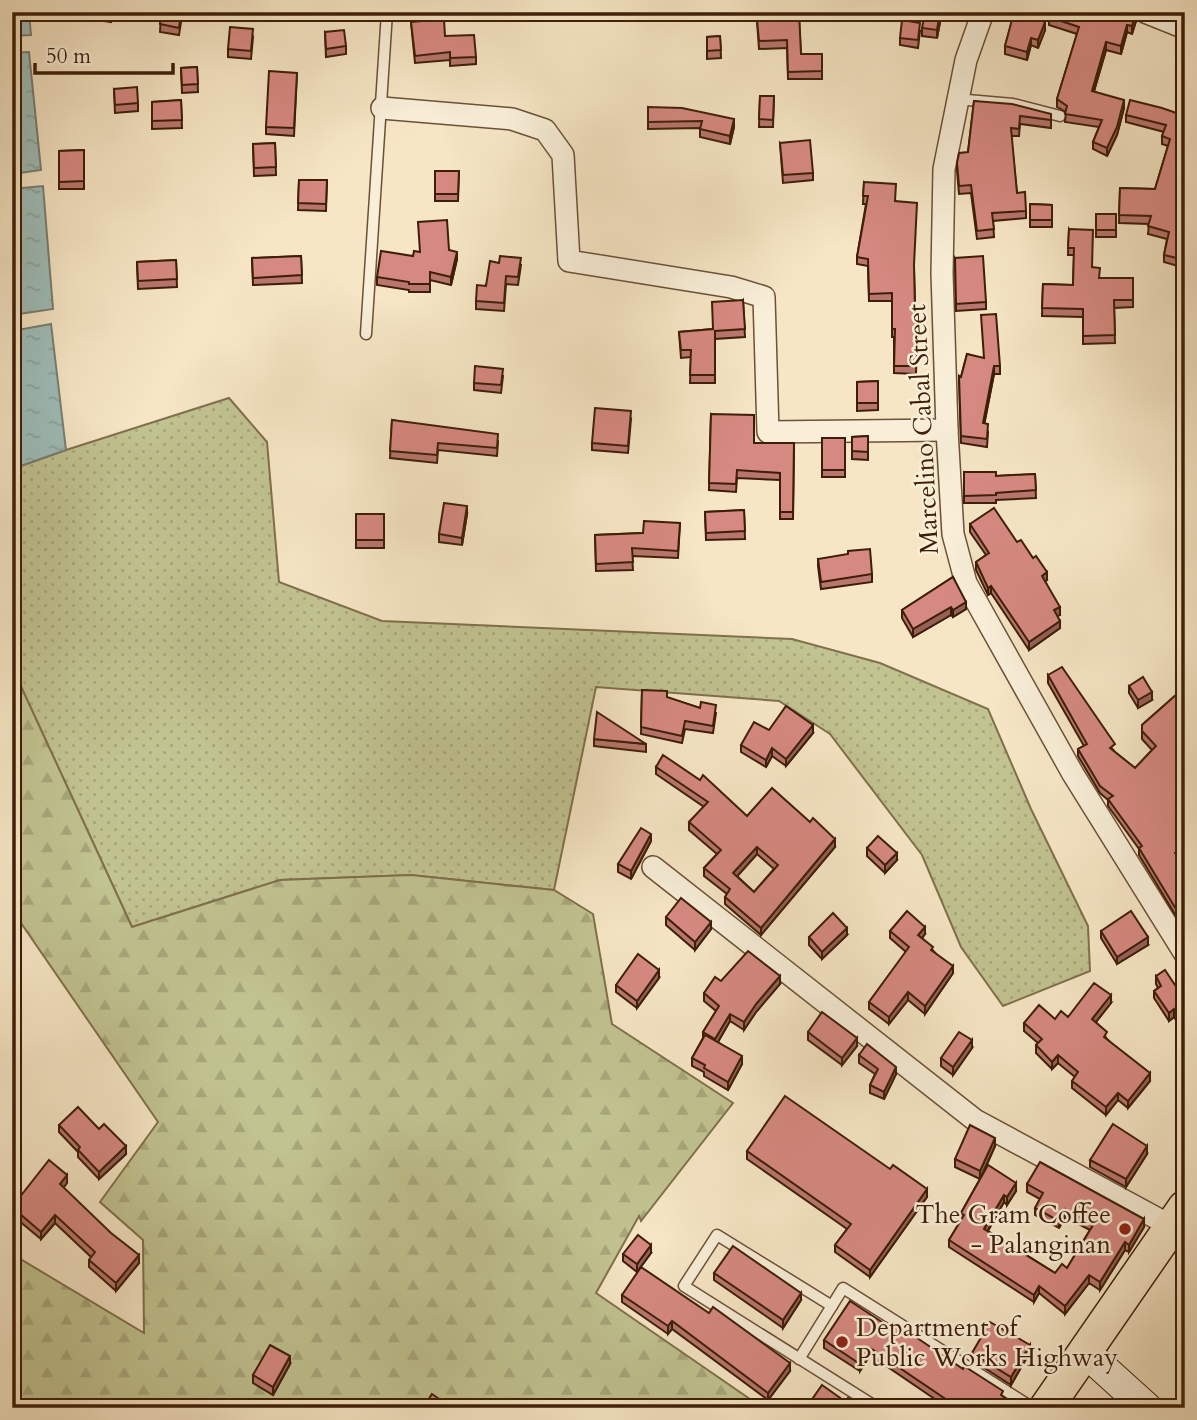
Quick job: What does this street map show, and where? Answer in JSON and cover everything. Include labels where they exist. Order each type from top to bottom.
[{"type":"main road","points":[[1046,1408],[1178,1217]]},
{"type":"street","name":"Marcelino Cabal Street","points":[[982,12],[966,60],[944,169],[942,273],[953,534],[965,583],[1073,774],[1185,954]]},
{"type":"street","points":[[1145,12],[1185,28]]},
{"type":"street","points":[[382,108],[512,119],[545,130],[563,155],[569,261],[731,287],[764,297],[768,432],[947,430]]},
{"type":"street","points":[[653,867],[975,1120],[1178,1217]]},
{"type":"street","points":[[1084,1351],[1147,1408]]},
{"type":"lane","points":[[366,334],[387,12]]},
{"type":"lane","points":[[957,99],[1013,104],[1060,116]]},
{"type":"lane","points":[[832,1306],[717,1235],[684,1286],[877,1408]]},
{"type":"lane","points":[[799,1359],[843,1288],[1033,1408]]},
{"type":"green space","points":[[229,398],[267,442],[279,582],[382,621],[792,639],[880,663],[988,709],[1031,809],[1088,926],[1090,971],[1003,1006],[961,947],[922,855],[830,734],[779,701],[596,687],[554,890],[411,875],[280,880],[132,927],[12,667],[12,469]]},
{"type":"green space","points":[[12,667],[132,927],[280,880],[411,875],[554,890],[593,914],[612,1024],[733,1103],[641,1221],[639,1216],[596,1293],[763,1408],[12,1408],[12,1254],[144,1333],[143,1240],[100,1202],[158,1122],[12,910]]},
{"type":"water","points":[[12,12],[29,12],[31,35],[12,36]]},
{"type":"water","points":[[29,52],[41,170],[12,174],[12,53]]},
{"type":"water","points":[[43,186],[53,309],[12,315],[12,189]]},
{"type":"water","points":[[51,324],[66,450],[12,469],[12,331]]},
{"type":"building","points":[[161,12],[181,12],[179,28],[160,24]]},
{"type":"building","points":[[779,12],[799,12],[801,54],[822,54],[822,71],[788,72],[787,40],[759,41],[757,20],[779,17]]},
{"type":"building","points":[[925,12],[940,12],[937,30],[922,28]]},
{"type":"building","points":[[1014,12],[1045,22],[1038,40],[1031,38],[1027,52],[1005,46]]},
{"type":"building","points":[[1050,12],[1136,13],[1132,26],[1127,25],[1121,46],[1106,42],[1092,91],[1124,100],[1117,127],[1107,148],[1093,142],[1102,120],[1065,114],[1067,106],[1057,99],[1079,27],[1049,17]]},
{"type":"building","points":[[444,19],[445,36],[474,35],[476,57],[450,58],[450,52],[415,56],[411,22]]},
{"type":"building","points":[[902,20],[920,23],[918,40],[900,38]]},
{"type":"building","points":[[230,27],[253,29],[251,51],[228,49]]},
{"type":"building","points":[[344,30],[346,46],[326,49],[325,32]]},
{"type":"building","points":[[720,36],[721,50],[707,51],[707,37]]},
{"type":"building","points":[[197,67],[198,84],[182,85],[181,68]]},
{"type":"building","points":[[269,71],[297,73],[294,128],[266,127]]},
{"type":"building","points":[[137,87],[138,103],[115,105],[114,89]]},
{"type":"building","points":[[760,96],[774,96],[773,120],[759,119]]},
{"type":"building","points":[[181,100],[182,120],[152,121],[152,102]]},
{"type":"building","points":[[1130,100],[1185,116],[1185,260],[1164,255],[1169,232],[1148,226],[1151,216],[1119,215],[1120,188],[1155,189],[1170,139],[1162,136],[1166,125],[1126,115]]},
{"type":"building","points":[[974,101],[1012,104],[1051,114],[1051,120],[1020,116],[1019,129],[1011,128],[1017,193],[1025,192],[1026,211],[992,213],[994,229],[977,231],[971,185],[959,186],[957,163],[959,153],[968,152]]},
{"type":"building","points":[[648,107],[682,108],[734,119],[730,136],[700,129],[702,121],[648,122]]},
{"type":"building","points":[[810,140],[813,173],[783,175],[780,143]]},
{"type":"building","points":[[275,143],[276,167],[254,168],[253,144]]},
{"type":"building","points":[[84,150],[84,181],[59,182],[59,151]]},
{"type":"building","points":[[435,171],[459,171],[458,194],[435,194]]},
{"type":"building","points":[[299,180],[327,180],[326,204],[298,203]]},
{"type":"building","points":[[864,182],[896,184],[895,201],[917,203],[914,265],[915,308],[919,308],[919,329],[916,366],[894,366],[892,293],[869,294],[868,259],[857,257],[868,196],[863,196]]},
{"type":"building","points":[[1030,204],[1052,205],[1052,220],[1030,220]]},
{"type":"building","points":[[1096,214],[1116,214],[1116,230],[1096,230]]},
{"type":"building","points":[[447,220],[449,250],[457,252],[451,277],[430,272],[430,284],[409,284],[377,277],[381,251],[413,256],[414,251],[420,252],[418,222]]},
{"type":"building","points":[[1069,229],[1093,230],[1092,267],[1100,268],[1099,278],[1133,278],[1133,300],[1114,300],[1115,335],[1083,336],[1083,309],[1042,308],[1043,284],[1073,285],[1074,248],[1068,248]]},
{"type":"building","points":[[301,256],[302,275],[253,278],[252,258]]},
{"type":"building","points":[[500,256],[521,258],[518,277],[506,276],[504,303],[476,301],[477,285],[486,286],[490,261],[499,263]]},
{"type":"building","points":[[983,256],[986,302],[956,304],[955,258]]},
{"type":"building","points":[[176,260],[177,279],[138,281],[137,262]]},
{"type":"building","points":[[743,300],[745,329],[715,331],[715,375],[690,375],[691,350],[681,350],[679,332],[713,329],[712,302]]},
{"type":"building","points":[[996,314],[1000,366],[994,366],[983,423],[988,424],[987,439],[961,436],[959,376],[961,377],[967,354],[984,358],[981,315]]},
{"type":"building","points":[[475,366],[503,369],[501,385],[474,383]]},
{"type":"building","points":[[878,381],[878,403],[857,403],[857,382]]},
{"type":"building","points":[[595,408],[631,411],[628,446],[592,443]]},
{"type":"building","points":[[711,414],[754,415],[754,443],[794,443],[793,512],[780,512],[780,473],[737,470],[736,484],[709,483]]},
{"type":"building","points":[[392,420],[498,434],[497,448],[438,443],[437,455],[390,451]]},
{"type":"building","points":[[868,436],[868,452],[852,451],[852,437]]},
{"type":"building","points":[[822,438],[845,438],[845,470],[822,470]]},
{"type":"building","points":[[964,472],[996,472],[996,476],[1035,474],[1036,490],[964,496]]},
{"type":"building","points":[[444,503],[467,506],[462,538],[439,534]]},
{"type":"building","points":[[994,508],[1017,542],[1021,540],[1047,572],[1042,576],[1060,607],[1054,610],[1060,621],[1029,642],[991,586],[988,588],[976,562],[989,553],[970,524]]},
{"type":"building","points":[[744,510],[745,531],[706,533],[705,512]]},
{"type":"building","points":[[356,514],[384,514],[384,540],[356,540]]},
{"type":"building","points":[[644,521],[680,523],[678,551],[632,548],[633,562],[596,564],[595,535],[643,533]]},
{"type":"building","points":[[870,549],[872,574],[821,582],[818,559],[848,554],[848,551]]},
{"type":"building","points":[[953,577],[966,602],[953,610],[951,607],[913,629],[902,610]]},
{"type":"building","points":[[1062,667],[1115,744],[1110,748],[1135,768],[1156,746],[1142,731],[1142,725],[1185,687],[1185,719],[1179,724],[1185,729],[1185,844],[1175,853],[1185,870],[1185,924],[1139,848],[1142,846],[1108,799],[1113,796],[1100,786],[1078,749],[1087,744],[1048,675]]},
{"type":"building","points":[[1143,677],[1152,692],[1138,700],[1129,686]]},
{"type":"building","points":[[642,690],[667,691],[667,697],[700,708],[701,702],[716,705],[713,726],[685,721],[682,736],[641,727]]},
{"type":"building","points":[[786,706],[813,725],[786,759],[772,748],[766,760],[741,745],[754,722],[769,730]]},
{"type":"building","points":[[597,712],[646,744],[594,739]]},
{"type":"building","points":[[663,755],[700,780],[703,775],[747,816],[772,788],[810,822],[813,818],[835,839],[761,928],[725,897],[730,889],[704,868],[721,850],[689,822],[708,802],[656,767]],"holes":[[[757,847],[778,865],[754,892],[733,873]]]},
{"type":"building","points":[[641,828],[651,834],[631,871],[618,864]]},
{"type":"building","points":[[878,836],[897,853],[885,865],[867,848]]},
{"type":"building","points":[[681,898],[711,922],[695,942],[666,917]]},
{"type":"building","points":[[907,911],[925,927],[918,935],[933,947],[931,950],[953,966],[925,1006],[908,992],[889,1017],[869,1002],[909,947],[890,931]]},
{"type":"building","points":[[1131,911],[1148,937],[1117,957],[1101,931]]},
{"type":"building","points":[[833,913],[847,928],[822,952],[809,937]]},
{"type":"building","points":[[748,951],[780,976],[744,1022],[730,1014],[715,1039],[703,1032],[719,1006],[704,993],[715,977],[721,981]]},
{"type":"building","points":[[638,954],[659,970],[637,1001],[616,985]]},
{"type":"building","points":[[1165,970],[1185,1000],[1185,1028],[1174,1009],[1169,1013],[1154,991],[1161,986],[1156,976]]},
{"type":"building","points":[[1094,983],[1111,995],[1092,1019],[1107,1032],[1104,1037],[1150,1073],[1128,1101],[1118,1093],[1106,1107],[1072,1081],[1078,1072],[1058,1055],[1052,1062],[1036,1045],[1042,1039],[1024,1023],[1039,1005],[1055,1019],[1061,1011],[1068,1017]]},
{"type":"building","points":[[822,1012],[857,1038],[842,1058],[808,1032]]},
{"type":"building","points":[[959,1032],[972,1040],[953,1067],[941,1058]]},
{"type":"building","points":[[705,1035],[742,1056],[728,1082],[692,1058]]},
{"type":"building","points":[[867,1044],[896,1067],[884,1092],[870,1085],[878,1069],[859,1055]]},
{"type":"building","points":[[785,1096],[890,1169],[893,1165],[927,1189],[870,1270],[835,1245],[851,1224],[747,1151]]},
{"type":"building","points":[[78,1107],[99,1129],[104,1124],[126,1146],[99,1172],[59,1125]]},
{"type":"building","points":[[1113,1124],[1147,1146],[1126,1179],[1090,1160]]},
{"type":"building","points":[[970,1125],[995,1138],[980,1171],[955,1159]]},
{"type":"building","points":[[49,1160],[67,1175],[60,1184],[111,1233],[139,1255],[116,1283],[89,1260],[95,1252],[55,1215],[41,1232],[12,1207]]},
{"type":"building","points":[[1040,1162],[1144,1219],[1129,1245],[1125,1242],[1100,1282],[1089,1275],[1065,1306],[1039,1286],[1034,1295],[949,1240],[988,1165],[1016,1183],[1007,1197],[1004,1195],[984,1229],[1055,1273],[1062,1264],[1067,1268],[1093,1225],[1065,1209],[1059,1221],[1035,1208],[1043,1193],[1027,1184]]},
{"type":"building","points":[[638,1235],[651,1245],[637,1264],[623,1254]]},
{"type":"building","points":[[733,1246],[801,1293],[783,1320],[714,1273]]},
{"type":"building","points":[[641,1267],[709,1313],[713,1307],[790,1363],[768,1393],[672,1321],[668,1326],[622,1295]]},
{"type":"building","points":[[850,1301],[891,1328],[895,1323],[963,1369],[964,1366],[1003,1391],[1001,1395],[1012,1403],[1009,1408],[959,1408],[870,1348],[860,1364],[824,1340]]},
{"type":"building","points":[[990,1322],[1030,1345],[1011,1377],[972,1353]]},
{"type":"building","points":[[1185,1338],[1185,1351],[1179,1347]]},
{"type":"building","points":[[270,1345],[290,1356],[273,1387],[253,1375]]},
{"type":"building","points":[[822,1385],[846,1402],[848,1398],[865,1408],[806,1408]]},
{"type":"building","points":[[432,1394],[452,1408],[423,1408]]},
{"type":"place","name":"The Gram Coffee - Palanginan","points":[[1125,1229]]},
{"type":"place","name":"Department of Public Works Highway","points":[[842,1342]]}]
